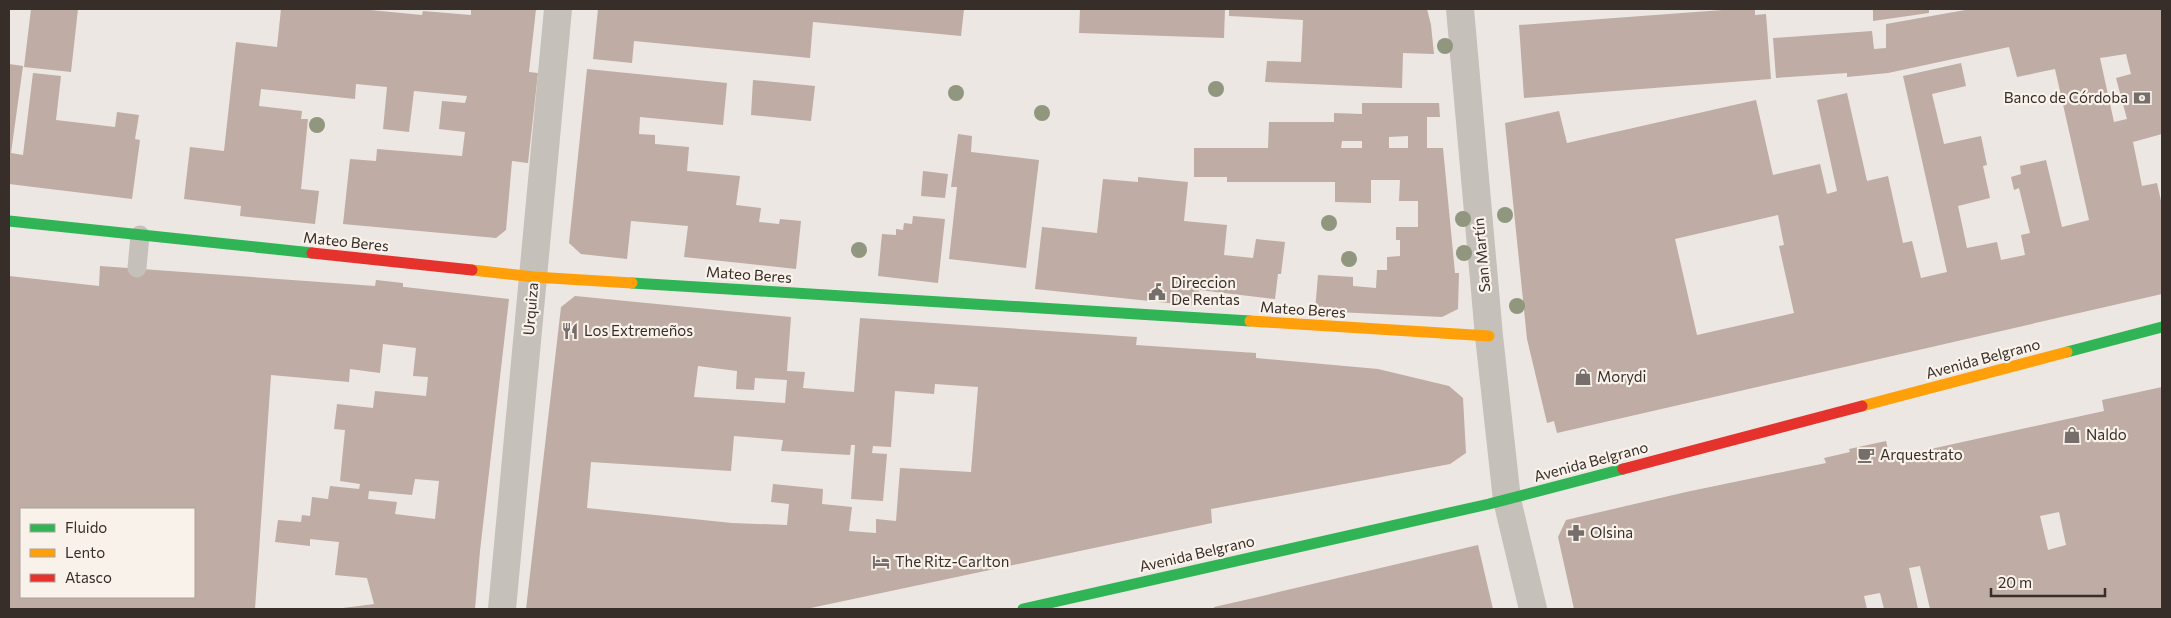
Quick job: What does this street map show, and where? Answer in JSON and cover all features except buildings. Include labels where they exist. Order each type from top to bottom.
[{"type":"street","name":"Urquiza","points":[[502,609],[558,9]]},
{"type":"street","name":"San Martín","points":[[1460,9],[1507,500],[1533,609]]},
{"type":"street","name":"Mateo Beres","points":[[9,221],[534,277],[1490,336]]},
{"type":"street","name":"Avenida Belgrano","points":[[1024,609],[1507,500],[2162,327]]},
{"type":"lane","points":[[137,268],[140,235]]},
{"type":"traffic: fast","points":[[9,221],[312,253]]},
{"type":"traffic: fast","points":[[632,283],[1250,321]]},
{"type":"traffic: fast","points":[[2067,352],[2162,327]]},
{"type":"traffic: fast","points":[[1023,609],[1489,504],[1623,469]]},
{"type":"traffic: slow","points":[[472,270],[534,277],[632,283]]},
{"type":"traffic: slow","points":[[1250,321],[1489,336]]},
{"type":"traffic: slow","points":[[1862,406],[2067,352]]},
{"type":"traffic: jam","points":[[312,253],[472,270]]},
{"type":"traffic: jam","points":[[1623,469],[1862,406]]},
{"type":"place","name":"Banco de Córdoba","points":[[2142,98]]},
{"type":"place","name":"Direccion De Rentas","points":[[1157,292]]},
{"type":"place","name":"Los Extremeños","points":[[570,331]]},
{"type":"place","name":"Morydi","points":[[1583,377]]},
{"type":"place","name":"Naldo","points":[[2072,435]]},
{"type":"place","name":"Arquestrato","points":[[1866,455]]},
{"type":"place","name":"Olsina","points":[[1576,533]]},
{"type":"place","name":"The Ritz-Carlton","points":[[881,562]]}]
